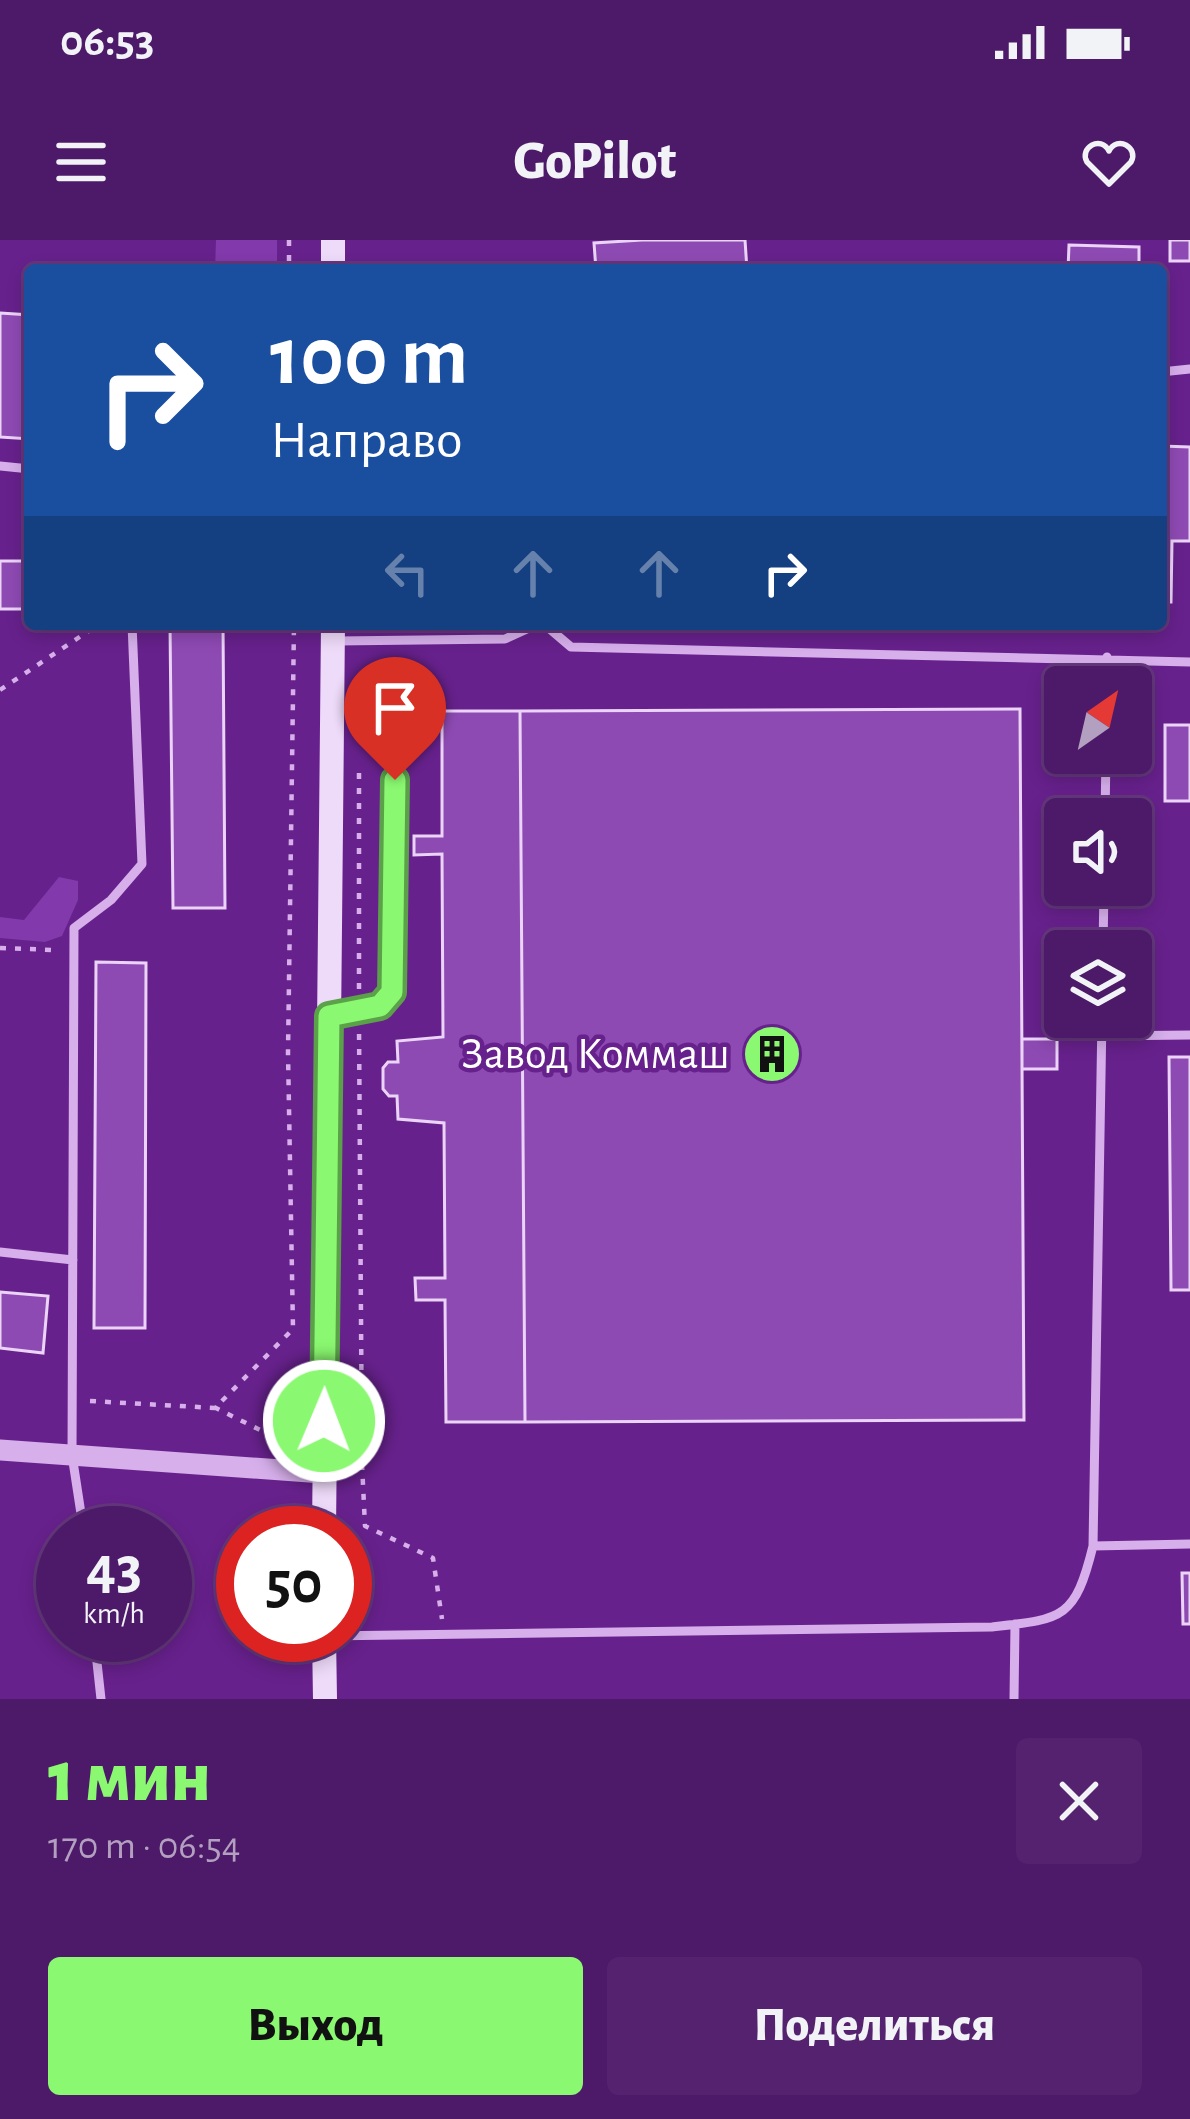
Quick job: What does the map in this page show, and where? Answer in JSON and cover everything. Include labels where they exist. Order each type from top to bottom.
[{"type":"main road","points":[[323,1506],[333,632]]},
{"type":"main road","points":[[324,1662],[325,1699]]},
{"type":"street","points":[[0,1450],[323,1473]]},
{"type":"lane","points":[[80,1506],[72,1455],[74,928],[111,900],[142,864],[132,630]]},
{"type":"lane","points":[[333,632],[505,639],[527,630]]},
{"type":"lane","points":[[549,630],[571,647],[1190,662]]},
{"type":"lane","points":[[1107,657],[1107,666]]},
{"type":"lane","points":[[329,1016],[380,1006],[392,992],[395,780]]},
{"type":"lane","points":[[1152,1035],[1190,1035]]},
{"type":"lane","points":[[372,1636],[1016,1624],[1056,1619],[1072,1607],[1082,1590],[1093,1546],[1101,1038]]},
{"type":"lane","points":[[0,1252],[73,1260]]},
{"type":"lane","points":[[1093,1546],[1190,1544]]},
{"type":"lane","points":[[1014,1699],[1016,1624]]},
{"type":"lane","points":[[97,1662],[101,1699]]},
{"type":"path","points":[[0,690],[90,630]]},
{"type":"path","points":[[72,1400],[214,1408],[293,1329],[288,1053],[294,630]]},
{"type":"path","points":[[0,948],[75,950]]},
{"type":"path","points":[[362,1464],[365,1526],[433,1558],[444,1635]]},
{"type":"shaded area","points":[[216,240],[277,240],[277,264],[215,264]]},
{"type":"shaded area","points":[[59,877],[78,881],[78,900],[62,936],[45,942],[0,938],[0,917],[24,920]]},
{"type":"building","points":[[745,240],[747,264],[596,264],[594,243]]},
{"type":"building","points":[[1170,240],[1190,240],[1190,261],[1170,261]]},
{"type":"building","points":[[1069,245],[1139,247],[1139,264],[1068,264]]},
{"type":"building","points":[[0,313],[24,315],[24,439],[0,437]]},
{"type":"building","points":[[1167,446],[1190,447],[1190,541],[1172,541],[1171,602],[1167,602]]},
{"type":"building","points":[[0,561],[24,561],[24,609],[0,609]]},
{"type":"building","points":[[170,630],[223,630],[225,908],[173,908]]},
{"type":"building","name":"Завод Коммаш","points":[[1020,709],[1024,1420],[525,1422],[520,711]]},
{"type":"building","points":[[442,711],[520,711],[525,1422],[446,1422],[445,1300],[416,1300],[415,1278],[445,1278],[444,1123],[398,1119],[397,1096],[383,1089],[383,1068],[388,1062],[398,1062],[397,1041],[443,1037],[442,854],[414,855],[414,836],[442,836]]},
{"type":"building","points":[[1165,725],[1190,725],[1190,801],[1165,801]]},
{"type":"building","points":[[96,962],[146,963],[145,1328],[94,1328]]},
{"type":"building","points":[[1022,1039],[1057,1039],[1057,1069],[1022,1069]]},
{"type":"building","points":[[1169,1057],[1190,1057],[1190,1290],[1171,1290]]},
{"type":"building","points":[[0,1292],[48,1296],[43,1353],[0,1348]]},
{"type":"building","points":[[1182,1573],[1190,1573],[1190,1624],[1183,1624]]},
{"type":"place","name":"Завод Коммаш","points":[[772,1054]]},
{"type":"route","points":[[324,1421],[329,1016],[380,1006],[392,992],[395,780]]}]
